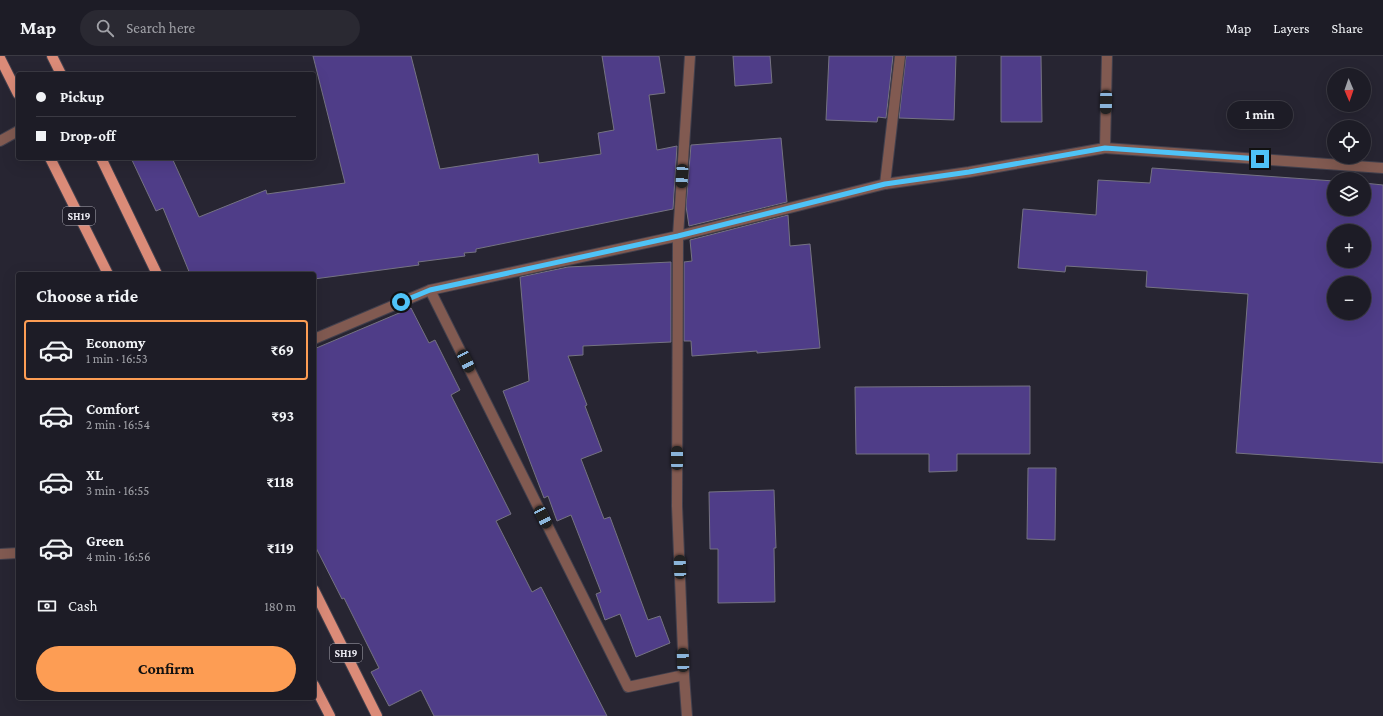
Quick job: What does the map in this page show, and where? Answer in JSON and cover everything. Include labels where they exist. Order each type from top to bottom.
[{"type":"main road","points":[[52,56],[59,72]]},
{"type":"main road","points":[[0,58],[16,90]]},
{"type":"main road","name":"SH19","points":[[51,160],[107,272]]},
{"type":"main road","points":[[102,160],[156,272]]},
{"type":"main road","name":"SH19","points":[[316,594],[377,716]]},
{"type":"main road","points":[[316,689],[330,716]]},
{"type":"street","points":[[688,716],[684,675],[677,506],[678,236],[690,56]]},
{"type":"street","points":[[885,184],[900,56]]},
{"type":"street","points":[[1105,148],[1107,56]]},
{"type":"street","points":[[0,142],[16,132]]},
{"type":"street","points":[[316,338],[430,290],[678,236],[885,184],[969,172],[1105,148],[1383,168]]},
{"type":"street","points":[[430,290],[628,687],[684,675]]},
{"type":"street","points":[[0,554],[16,553]]},
{"type":"building","points":[[313,56],[411,56],[440,169],[538,154],[539,163],[601,154],[598,133],[614,130],[602,56],[659,56],[665,93],[649,95],[657,150],[677,146],[673,209],[476,249],[476,252],[464,253],[465,256],[418,262],[419,265],[316,279],[316,272],[189,272],[163,208],[156,211],[132,160],[173,160],[199,217],[266,190],[267,194],[345,183]]},
{"type":"building","points":[[733,56],[770,56],[772,83],[735,86]]},
{"type":"building","points":[[829,56],[893,56],[886,118],[878,117],[877,122],[826,120]]},
{"type":"building","points":[[906,56],[956,56],[954,120],[899,118]]},
{"type":"building","points":[[1001,56],[1041,56],[1042,122],[1001,122]]},
{"type":"building","points":[[781,138],[787,202],[689,226],[686,206],[691,145]]},
{"type":"building","points":[[1152,168],[1327,180],[1327,216],[1371,216],[1371,184],[1383,185],[1383,463],[1236,453],[1248,294],[1146,287],[1147,271],[1066,266],[1065,272],[1018,268],[1023,209],[1096,215],[1098,180],[1150,183]]},
{"type":"building","points":[[788,215],[790,246],[810,244],[820,348],[692,356],[691,341],[684,341],[684,262],[692,261],[690,240]]},
{"type":"building","points":[[671,262],[671,342],[583,346],[583,355],[568,356],[587,405],[585,406],[602,451],[581,459],[604,519],[610,517],[648,620],[660,616],[670,643],[636,657],[620,614],[605,620],[596,594],[601,592],[571,515],[557,521],[548,496],[544,498],[503,391],[529,381],[520,277],[568,267]]},
{"type":"building","points":[[411,308],[429,343],[435,340],[460,390],[451,395],[511,514],[496,521],[532,592],[541,587],[607,716],[434,716],[421,690],[389,706],[371,672],[379,668],[344,598],[342,599],[316,548],[316,348]]},
{"type":"building","points":[[1030,386],[1030,454],[957,454],[957,471],[929,472],[929,454],[856,454],[855,387]]},
{"type":"building","points":[[1028,468],[1056,468],[1055,540],[1027,539]]},
{"type":"building","points":[[774,490],[776,548],[774,548],[775,602],[718,603],[718,549],[710,549],[709,492]]},
{"type":"route","points":[[401,302],[430,290],[678,236],[885,184],[969,172],[1105,148],[1260,159]]}]
